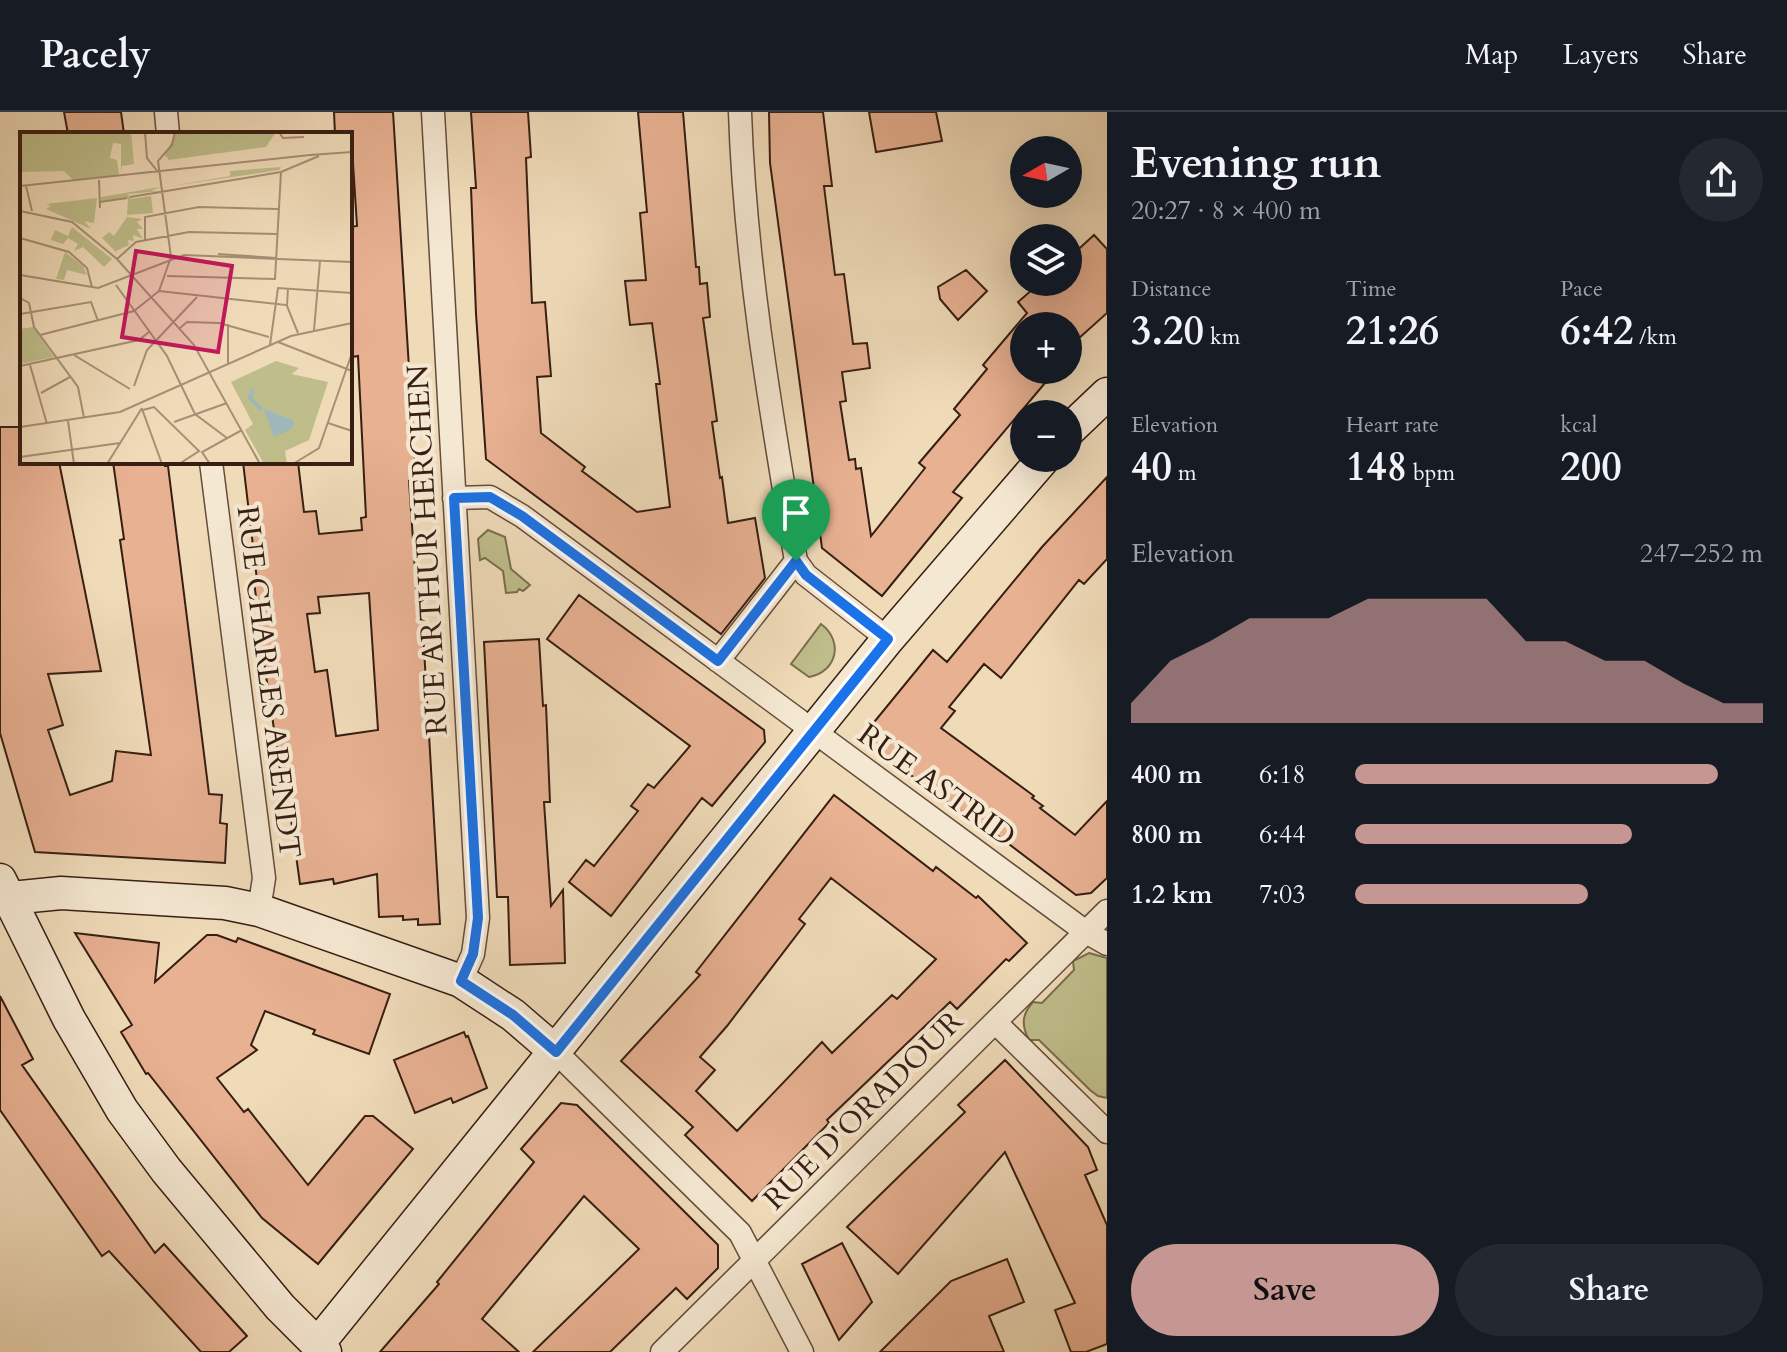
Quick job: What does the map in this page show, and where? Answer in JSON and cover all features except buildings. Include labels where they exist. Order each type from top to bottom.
[{"type":"street","points":[[166,112],[168,132]]},
{"type":"street","name":"RUE ARTHUR HERCHEN","points":[[433,112],[478,918],[473,954],[461,981]]},
{"type":"street","points":[[740,112],[742,165],[755,292],[796,561],[806,575],[888,639]]},
{"type":"street","points":[[1082,418],[1107,394]]},
{"type":"street","name":"RUE CHARLES ARENDT","points":[[211,464],[264,878],[259,910]]},
{"type":"street","points":[[802,1352],[740,1233],[556,1052],[513,1015],[461,981],[259,910],[225,903],[3,892],[69,1019],[122,1110],[166,1170],[318,1350],[556,1052],[813,731],[1032,472]]},
{"type":"street","name":"RUE ASTRID","points":[[454,498],[490,497],[522,516],[1086,932],[1107,944]]},
{"type":"street","points":[[718,661],[796,561]]},
{"type":"street","name":"RUE D'ORADOUR","points":[[662,1352],[1107,911]]},
{"type":"street","points":[[995,1022],[1107,1132]]},
{"type":"shaded area","points":[[488,530],[505,537],[511,569],[530,585],[523,591],[519,589],[506,593],[503,571],[485,558],[480,560],[478,539]]},
{"type":"shaded area","points":[[821,624],[833,639],[834,655],[826,669],[809,677],[791,664]]},
{"type":"shaded area","points":[[1089,953],[1107,958],[1107,1098],[1090,1090],[1039,1040],[1029,1040],[1024,1025],[1025,1015],[1033,1002],[1042,1003],[1074,970],[1073,961]]},
{"type":"route","points":[[490,497],[522,516],[718,661],[796,561],[806,575],[888,639],[556,1052],[513,1015],[461,981],[473,954],[478,918],[454,498],[490,497]]}]
